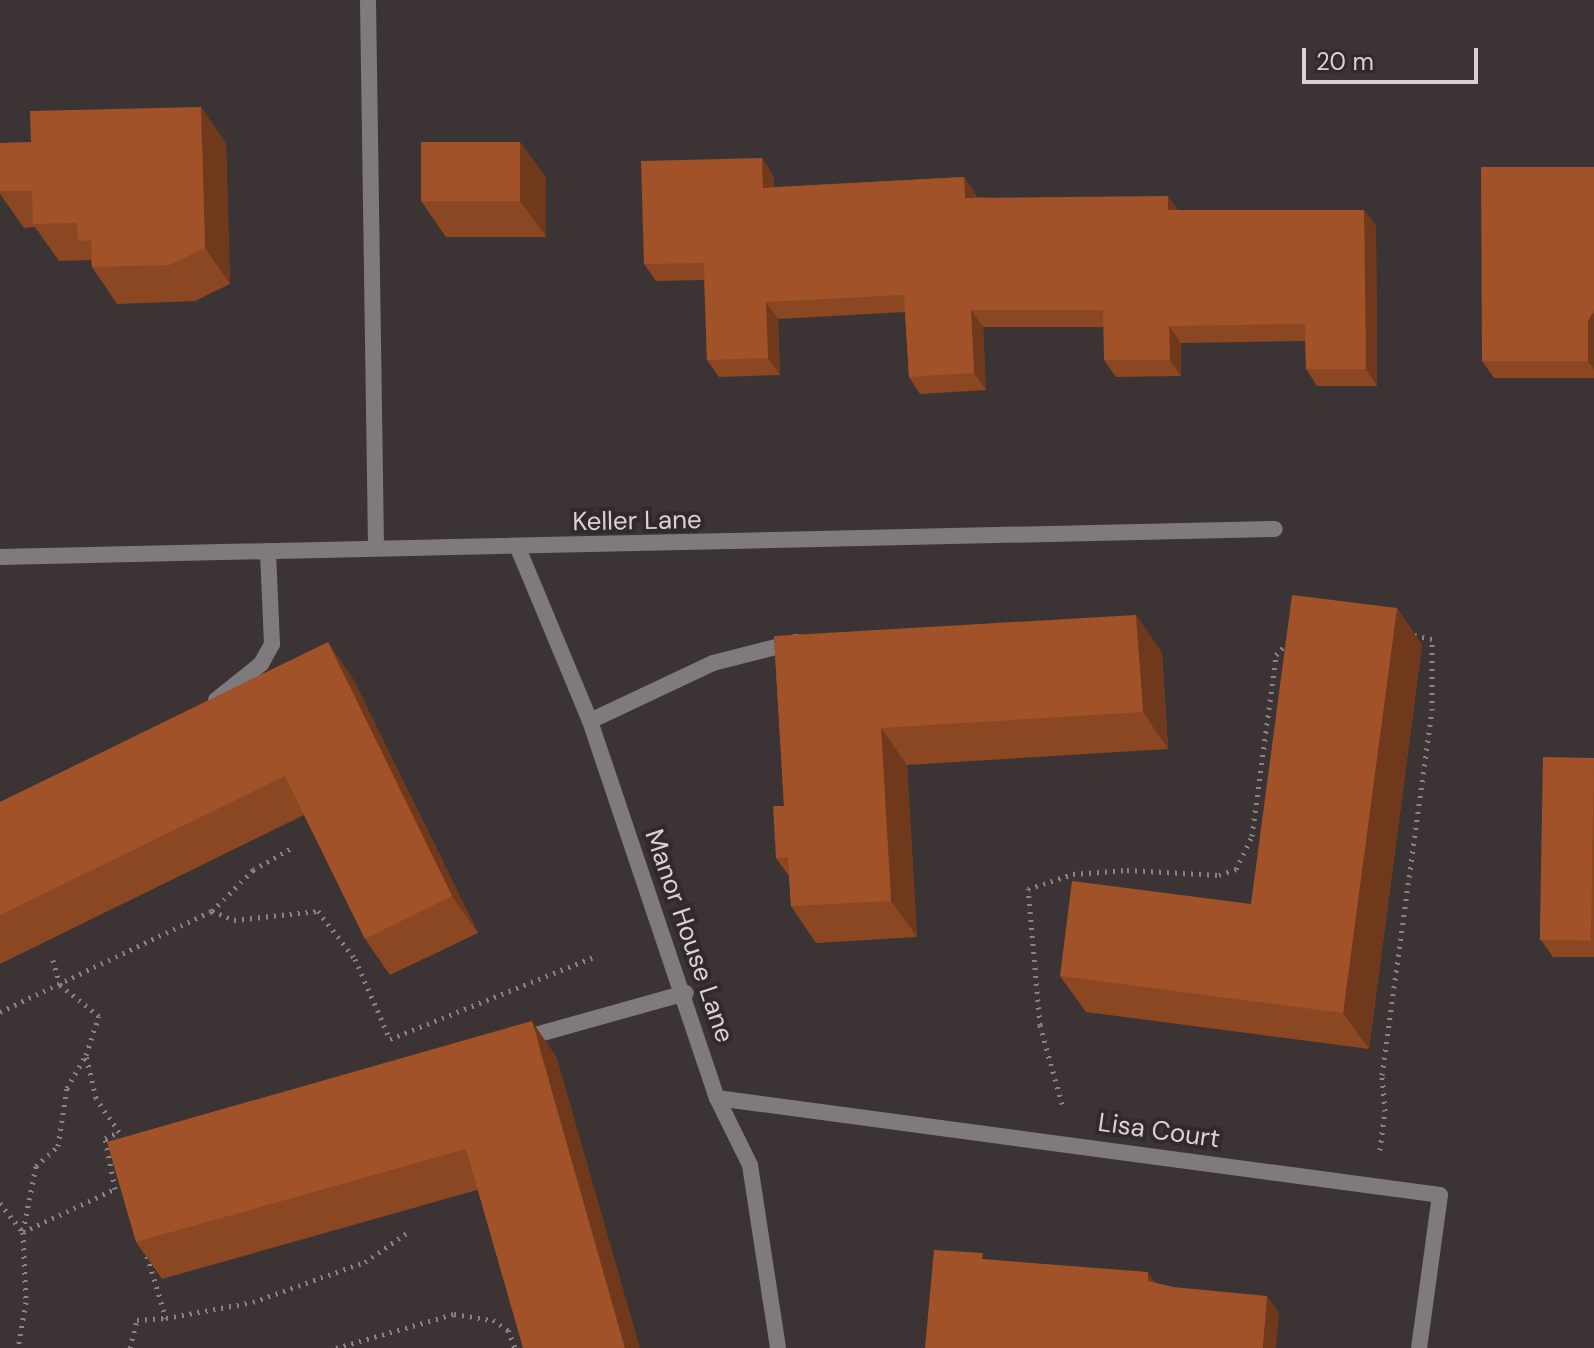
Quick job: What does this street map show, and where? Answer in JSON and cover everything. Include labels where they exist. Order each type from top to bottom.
[{"type":"street","points":[[368,0],[376,548]]},
{"type":"street","name":"Keller Lane","points":[[0,557],[1275,529]]},
{"type":"street","name":"Manor House Lane","points":[[518,548],[590,721],[686,993],[717,1098],[750,1165],[778,1348]]},
{"type":"street","points":[[197,709],[225,696],[261,664],[272,644],[268,551]]},
{"type":"street","points":[[590,721],[713,663],[788,642],[820,640]]},
{"type":"street","points":[[500,1044],[686,993]]},
{"type":"street","name":"Lisa Court","points":[[717,1098],[1057,1141],[1440,1195],[1419,1348]]},
{"type":"path","points":[[1376,1187],[1385,1111],[1382,1075],[1432,710],[1432,639],[1401,632]]},
{"type":"path","points":[[1057,1141],[1064,1097],[1040,1025],[1028,889],[1073,874],[1127,870],[1219,875],[1236,869],[1252,836],[1276,655],[1296,634]]},
{"type":"path","points":[[0,1012],[60,985],[147,938],[212,911],[253,870],[293,847]]},
{"type":"path","points":[[212,911],[234,920],[318,911],[355,959],[390,1039],[592,958]]},
{"type":"path","points":[[18,1348],[26,1302],[23,1232],[36,1166],[58,1146],[67,1088],[86,1055],[99,1016],[60,985],[53,960]]},
{"type":"path","points":[[86,1055],[96,1098],[119,1132],[105,1138],[115,1189]]},
{"type":"path","points":[[23,1232],[115,1189],[128,1191]]},
{"type":"path","points":[[0,1203],[23,1232]]},
{"type":"path","points":[[130,1348],[137,1320],[166,1318],[253,1302],[351,1267],[408,1232]]},
{"type":"path","points":[[145,1248],[166,1318]]},
{"type":"path","points":[[336,1348],[454,1314],[493,1320],[508,1330],[515,1348]]},
{"type":"building","points":[[201,107],[205,248],[170,265],[92,267],[91,240],[78,241],[77,223],[33,224],[32,191],[0,191],[0,143],[31,142],[30,111]]},
{"type":"building","points":[[421,142],[520,142],[520,201],[421,201]]},
{"type":"building","points":[[762,158],[763,188],[964,177],[965,198],[1168,196],[1168,210],[1364,210],[1366,369],[1306,369],[1305,324],[1169,326],[1170,360],[1104,360],[1103,310],[971,310],[974,373],[909,377],[904,295],[766,302],[768,358],[707,360],[704,263],[644,264],[641,161]]},
{"type":"building","points":[[1481,167],[1594,167],[1594,311],[1588,321],[1588,361],[1482,361]]},
{"type":"building","points":[[1292,595],[1397,608],[1343,1013],[1060,976],[1072,881],[1251,904]]},
{"type":"building","points":[[1136,615],[1143,712],[881,728],[891,901],[791,906],[788,857],[776,858],[773,806],[784,806],[774,636]]},
{"type":"building","points":[[328,642],[452,896],[365,939],[285,776],[0,915],[0,802]]},
{"type":"building","points":[[1543,757],[1594,758],[1591,941],[1540,940]]},
{"type":"building","points":[[532,1021],[625,1348],[523,1348],[466,1149],[136,1242],[107,1142]]},
{"type":"building","points":[[934,1250],[983,1253],[982,1259],[1148,1272],[1148,1281],[1173,1287],[1267,1296],[1263,1348],[925,1348]]}]
